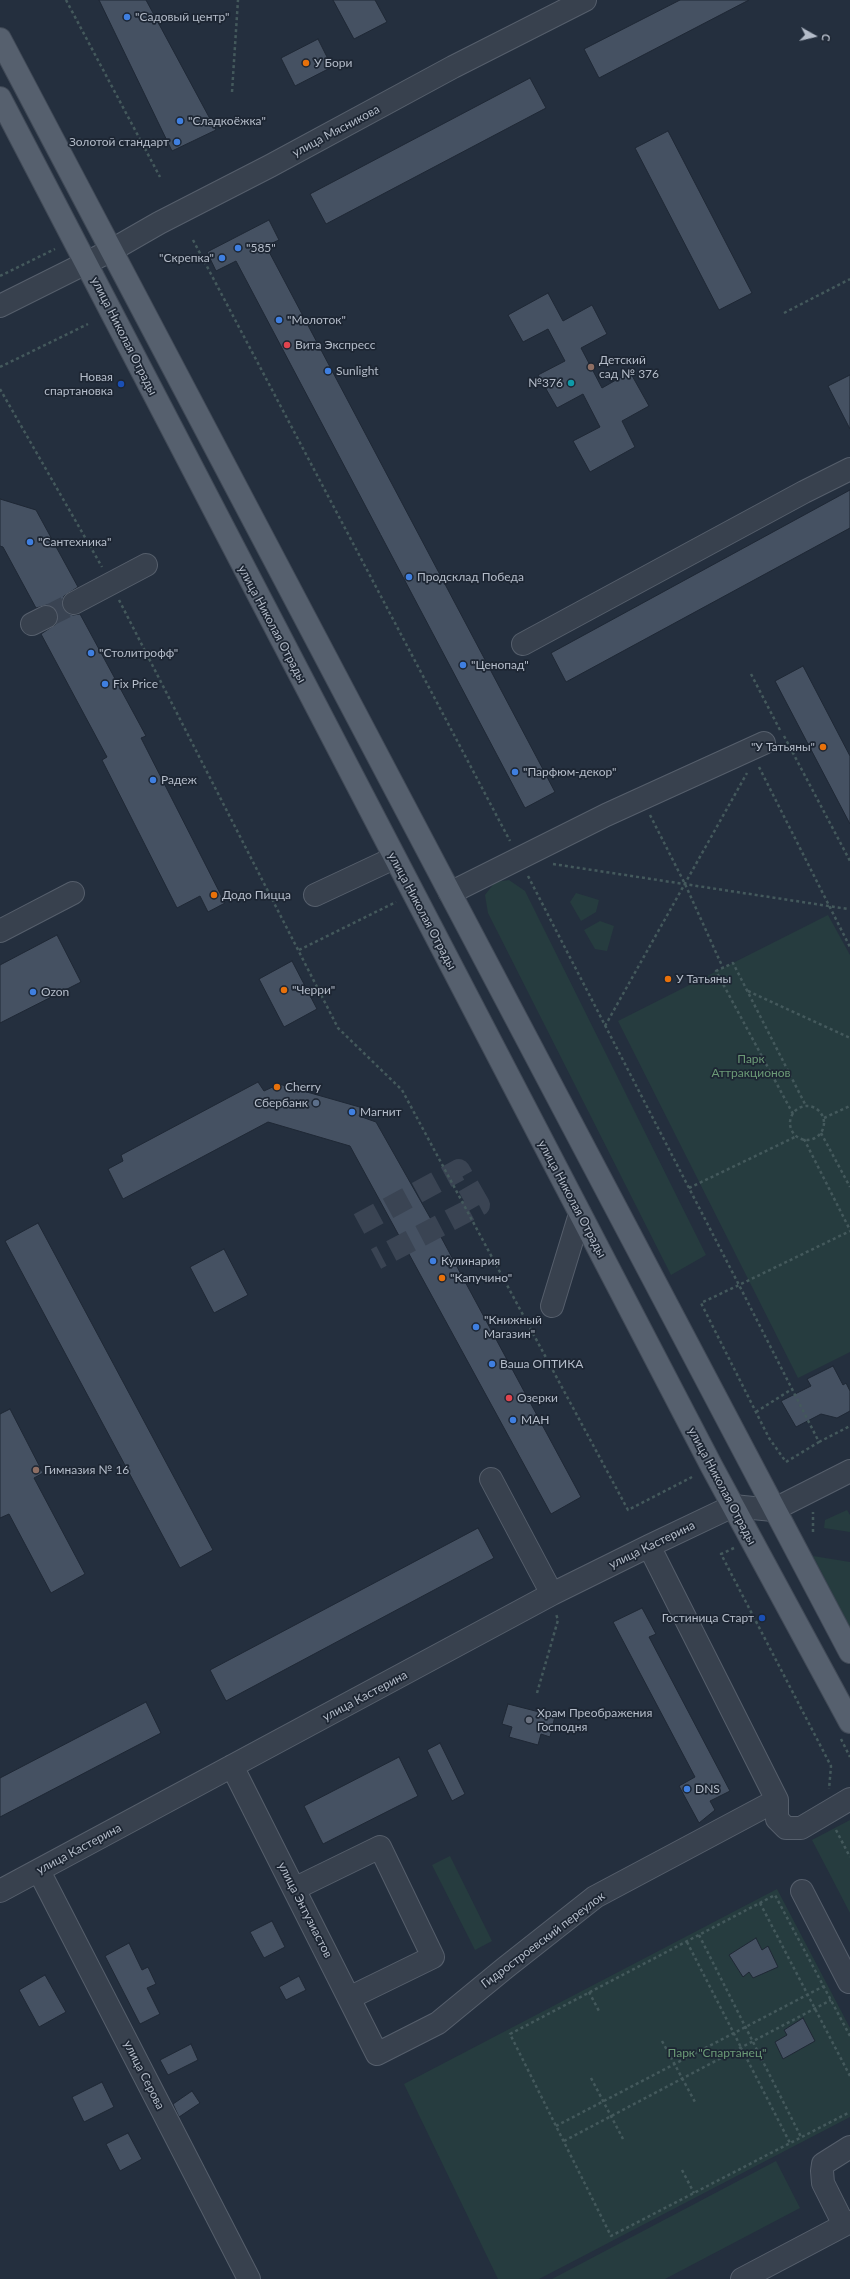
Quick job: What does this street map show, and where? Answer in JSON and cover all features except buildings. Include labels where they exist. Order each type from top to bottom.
[{"type":"main road","points":[[0,39],[773,1510],[850,1652]]},
{"type":"main road","name":"улица Николая Отрады","points":[[0,98],[87,262],[394,858],[732,1506],[850,1722]]},
{"type":"street","name":"улица Мясникова","points":[[0,306],[112,250],[159,223],[270,166],[453,67],[585,0]]},
{"type":"street","points":[[523,644],[804,492],[850,469]]},
{"type":"street","points":[[74,603],[146,565]]},
{"type":"street","points":[[450,893],[641,799],[759,751]]},
{"type":"street","points":[[314,896],[394,858]]},
{"type":"street","points":[[0,931],[73,893]]},
{"type":"street","points":[[552,1306],[580,1214]]},
{"type":"street","points":[[732,1506],[773,1510],[850,1471]]},
{"type":"street","points":[[491,1479],[552,1594]]},
{"type":"street","name":"улица Кастерина","points":[[0,1891],[552,1594],[732,1506]]},
{"type":"street","points":[[649,1546],[777,1800],[777,1819],[786,1828],[801,1828],[850,1799]]},
{"type":"street","name":"улица Энтузиастов","points":[[232,1766],[377,2054]]},
{"type":"street","name":"Гидростроевский переулок","points":[[377,2054],[438,2023],[504,1968],[595,1897],[777,1800]]},
{"type":"street","points":[[294,1889],[380,1847],[433,1957],[349,1998]]},
{"type":"street","name":"улица Серова","points":[[39,1871],[249,2279]]},
{"type":"street","points":[[802,1891],[850,1982]]},
{"type":"street","points":[[742,2279],[847,2223],[823,2182],[822,2171],[823,2164],[850,2147]]},
{"type":"path","points":[[66,0],[160,177]]},
{"type":"path","points":[[232,92],[238,0]]},
{"type":"path","points":[[193,240],[519,858],[819,1442]]},
{"type":"path","points":[[0,276],[55,249]]},
{"type":"path","points":[[784,313],[850,279]]},
{"type":"path","points":[[0,367],[88,324]]},
{"type":"path","points":[[0,389],[111,584],[338,1028],[402,1090],[628,1510],[692,1477]]},
{"type":"path","points":[[751,674],[850,861]]},
{"type":"path","points":[[605,1026],[759,751]]},
{"type":"path","points":[[759,751],[829,906],[850,947]]},
{"type":"path","points":[[641,799],[685,884],[723,968]]},
{"type":"path","points":[[551,863],[848,909]]},
{"type":"path","points":[[299,950],[396,902]]},
{"type":"path","points":[[793,1114],[716,971],[733,963],[806,1106]]},
{"type":"path","points":[[747,991],[850,1038]]},
{"type":"path","points":[[821,1132],[811,1139],[804,1139],[797,1136],[792,1130],[790,1122],[793,1114],[798,1108],[806,1106],[813,1107],[824,1118]]},
{"type":"path","points":[[824,1118],[850,1106]]},
{"type":"path","points":[[824,1118],[821,1132],[850,1187]]},
{"type":"path","points":[[689,1188],[797,1136]]},
{"type":"path","points":[[804,1139],[850,1231],[701,1303],[769,1438],[786,1462],[819,1442],[850,1426]]},
{"type":"path","points":[[756,1412],[792,1389]]},
{"type":"path","points":[[813,1508],[813,1532]]},
{"type":"path","points":[[721,1554],[831,1766],[828,1813],[850,1857]]},
{"type":"path","points":[[537,1693],[558,1620],[552,1594]]},
{"type":"path","points":[[850,2036],[775,1895],[510,2034],[611,2236],[850,2112]]},
{"type":"path","points":[[760,1903],[850,2076]]},
{"type":"path","points":[[699,1935],[802,2137]]},
{"type":"path","points":[[687,1942],[790,2143]]},
{"type":"path","points":[[556,2126],[824,1986]]},
{"type":"path","points":[[589,1992],[600,2013]]},
{"type":"path","points":[[564,2141],[831,2000]]},
{"type":"path","points":[[662,2041],[695,2102]]},
{"type":"path","points":[[591,2078],[623,2139]]},
{"type":"path","points":[[682,2170],[694,2193]]},
{"type":"green space","points":[[509,880],[525,891],[706,1255],[671,1275],[488,913],[485,895],[495,882]]},
{"type":"green space","points":[[576,893],[599,900],[596,912],[581,921],[570,902]]},
{"type":"green space","name":"Парк Аттракционов","points":[[828,915],[850,955],[850,1352],[798,1378],[618,1021]]},
{"type":"green space","points":[[600,921],[614,926],[607,951],[595,949],[584,930]]},
{"type":"green space","points":[[847,1510],[850,1515],[850,1532],[824,1528],[825,1520]]},
{"type":"green space","points":[[813,1556],[850,1562],[850,1627]]},
{"type":"green space","points":[[850,1820],[850,1913],[812,1840]]},
{"type":"green space","points":[[450,1856],[492,1941],[475,1950],[432,1865]]},
{"type":"green space","name":"Парк \"Спартанец\"","points":[[777,1889],[850,2028],[850,2117],[539,2279],[498,2279],[404,2084]]},
{"type":"green space","points":[[776,2161],[800,2208],[665,2279],[552,2279]]},
{"type":"tunnel","points":[[46,617],[74,603]]},
{"type":"tunnel","points":[[359,1224],[459,1170],[479,1205],[376,1259]]},
{"type":"place","name":"\"Садовый центр\"","points":[[127,17]]},
{"type":"place","name":"У Бори","points":[[306,63]]},
{"type":"place","name":"\"Сладкоёжка\"","points":[[180,121]]},
{"type":"place","name":"Золотой стандарт","points":[[177,142]]},
{"type":"place","name":"\"585\"","points":[[238,248]]},
{"type":"place","name":"\"Скрепка\"","points":[[222,258]]},
{"type":"place","name":"\"Молоток\"","points":[[279,320]]},
{"type":"place","name":"Вита Экспресс","points":[[287,345]]},
{"type":"place","name":"Детский сад № 376","points":[[591,367]]},
{"type":"place","name":"Sunlight","points":[[328,371]]},
{"type":"place","name":"№376","points":[[571,383]]},
{"type":"place","name":"Новая спартановка","points":[[121,384]]},
{"type":"place","name":"\"Сантехника\"","points":[[30,542]]},
{"type":"place","name":"Продсклад Победа","points":[[409,577]]},
{"type":"place","name":"\"Столитрофф\"","points":[[91,653]]},
{"type":"place","name":"\"Ценопад\"","points":[[463,665]]},
{"type":"place","name":"Fix Price","points":[[105,684]]},
{"type":"place","name":"\"У Татьяны\"","points":[[823,747]]},
{"type":"place","name":"\"Парфюм-декор\"","points":[[515,772]]},
{"type":"place","name":"Радеж","points":[[153,780]]},
{"type":"place","name":"Додо Пицца","points":[[214,895]]},
{"type":"place","name":"У Татьяны","points":[[668,979]]},
{"type":"place","name":"\"Черри\"","points":[[284,990]]},
{"type":"place","name":"Ozon","points":[[33,992]]},
{"type":"place","name":"Cherry","points":[[277,1087]]},
{"type":"place","name":"Сбербанк","points":[[316,1103]]},
{"type":"place","name":"Магнит","points":[[352,1112]]},
{"type":"place","name":"Кулинария","points":[[433,1261]]},
{"type":"place","name":"\"Капучино\"","points":[[442,1278]]},
{"type":"place","name":"\"Книжный Магазин\"","points":[[476,1327]]},
{"type":"place","name":"Ваша ОПТИКА","points":[[492,1364]]},
{"type":"place","name":"Озерки","points":[[509,1398]]},
{"type":"place","name":"МАН","points":[[513,1420]]},
{"type":"place","name":"Гимназия № 16","points":[[36,1470]]},
{"type":"place","name":"Гостиница Старт","points":[[762,1618]]},
{"type":"place","name":"Храм Преображения Господня","points":[[529,1720]]},
{"type":"place","name":"DNS","points":[[687,1789]]}]
